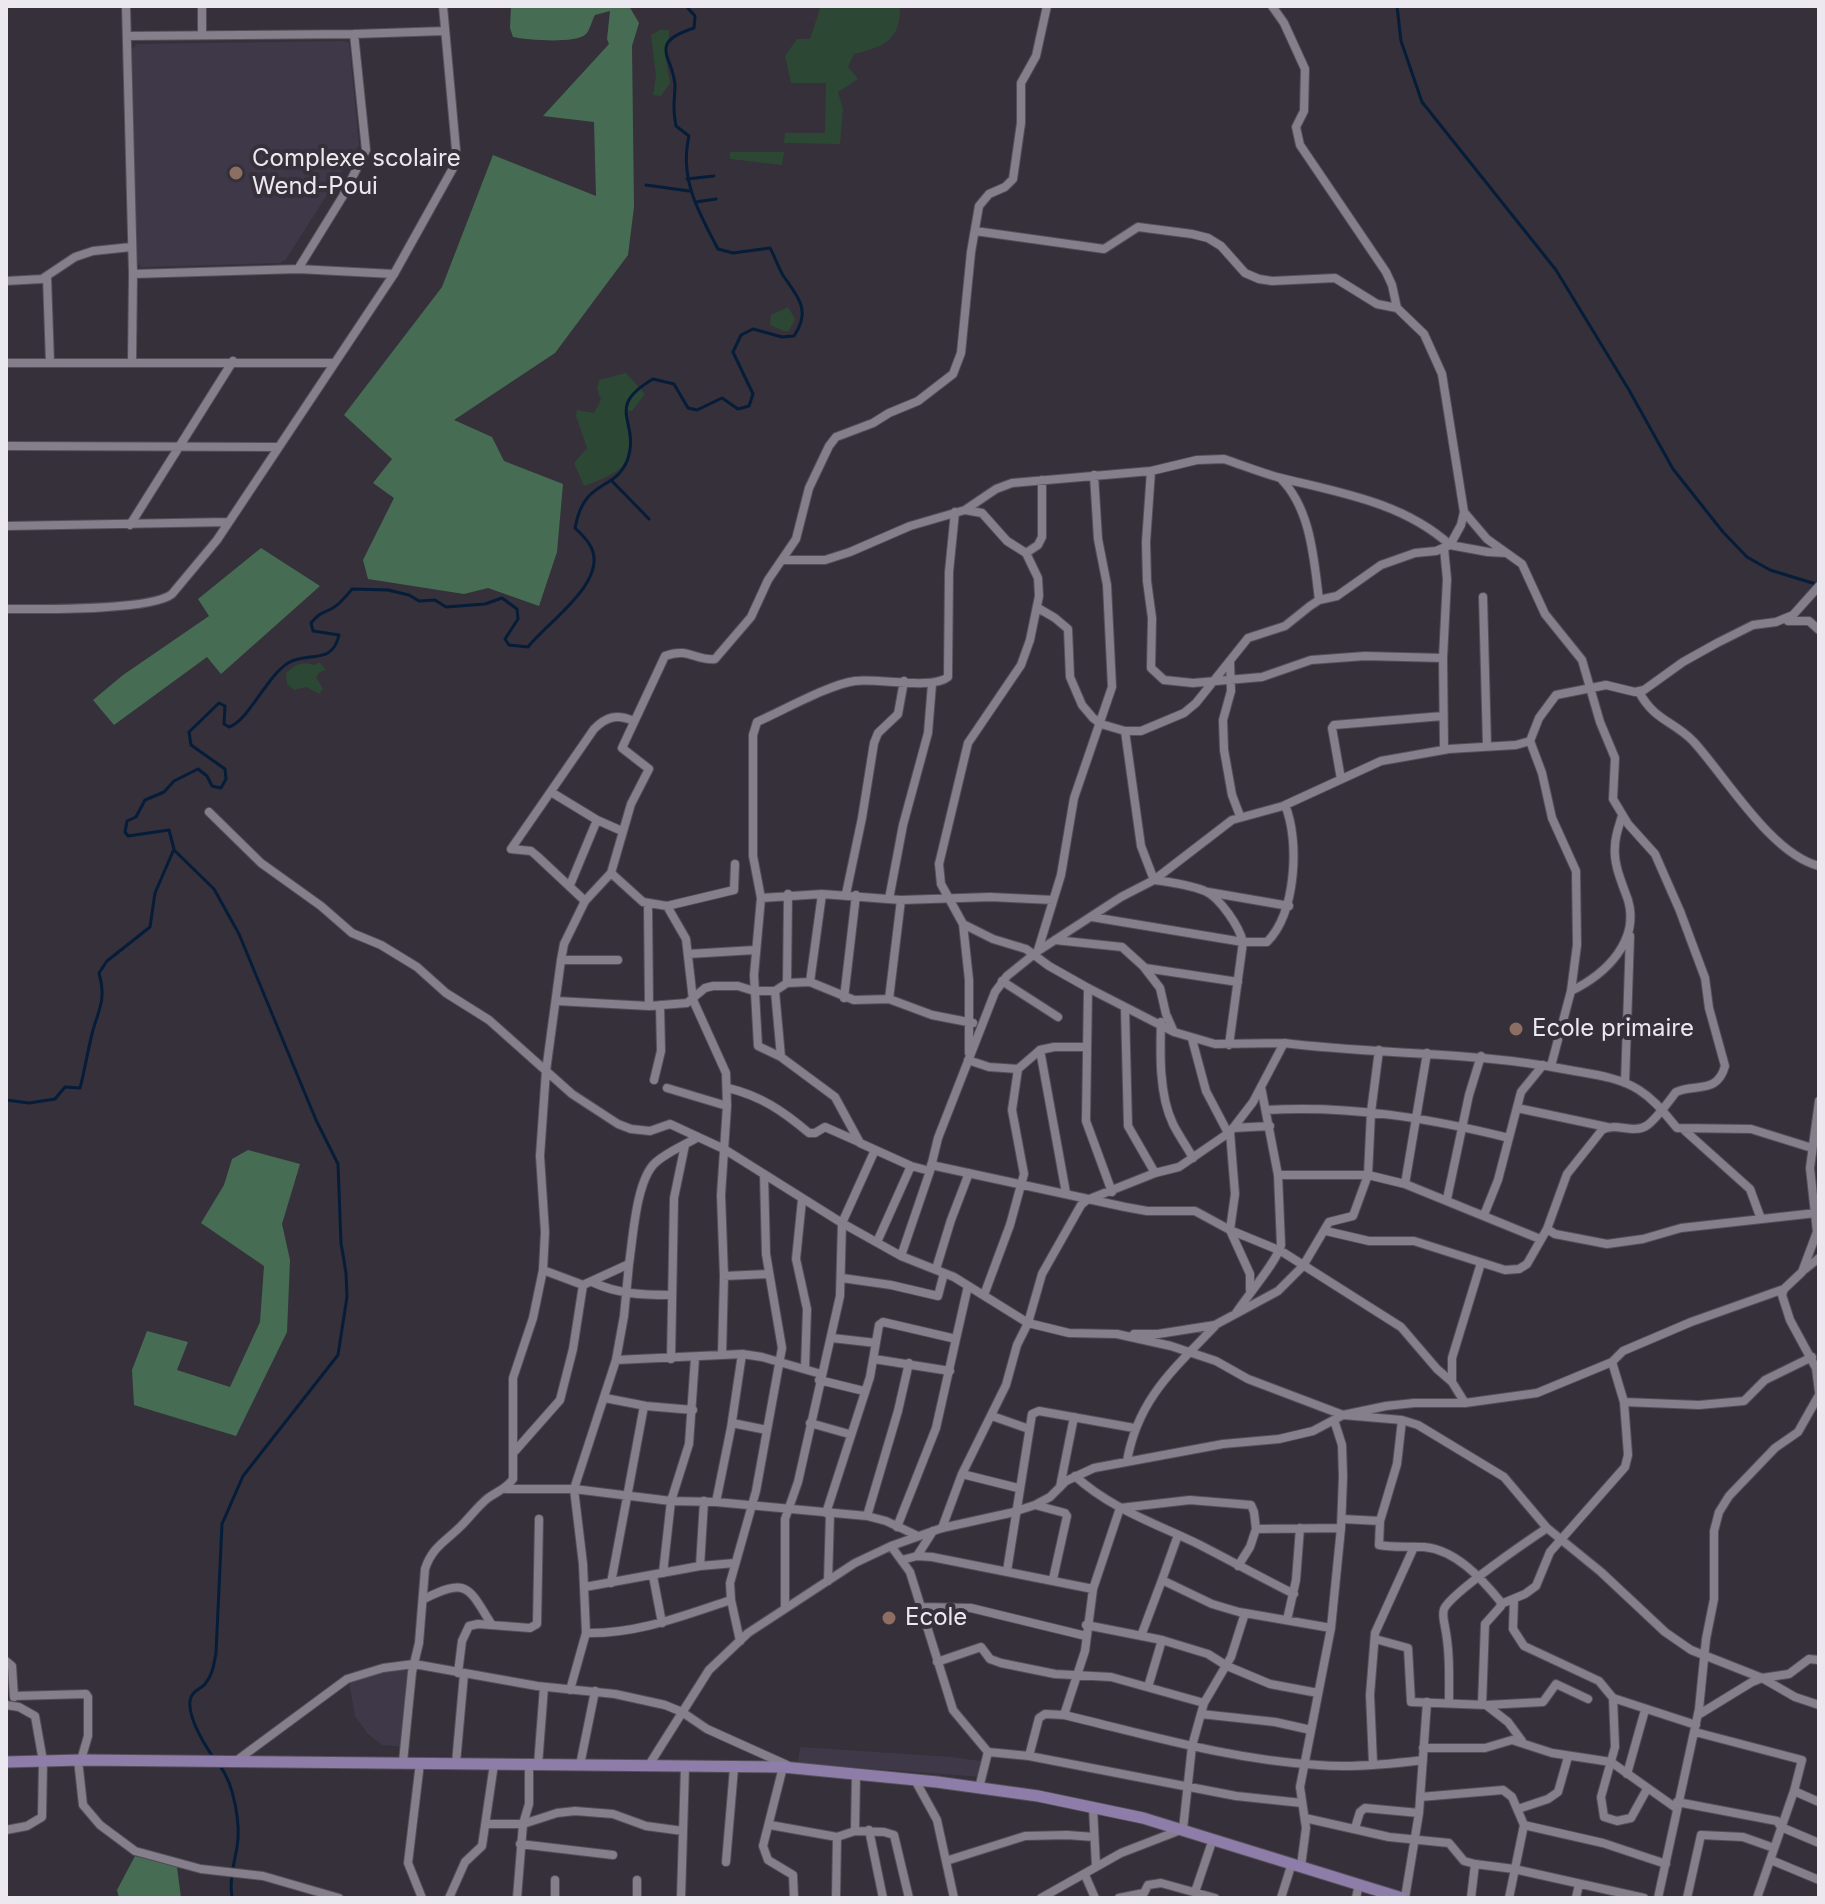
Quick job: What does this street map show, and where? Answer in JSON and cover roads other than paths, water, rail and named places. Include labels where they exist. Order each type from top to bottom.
[{"type":"street","points":[[126,6],[133,274],[132,363]]},
{"type":"street","points":[[202,6],[202,35]]},
{"type":"street","points":[[6,609],[94,607],[162,600],[172,594],[228,522],[394,274],[457,161],[443,6]]},
{"type":"street","points":[[506,1489],[513,1479],[515,1451],[513,1378],[533,1318],[543,1270],[545,1232],[540,1156],[546,1071],[564,944],[585,901],[611,873],[631,804],[649,768],[622,748],[665,657],[688,652],[705,659],[715,659],[751,617],[760,595],[796,539],[809,488],[836,437],[918,401],[953,374],[961,353],[975,231],[982,201],[1013,179],[1021,123],[1021,83],[1036,56],[1047,6]]},
{"type":"street","points":[[1272,6],[1288,30],[1305,69],[1304,111],[1296,127],[1300,145],[1386,272],[1397,308]]},
{"type":"street","points":[[127,36],[445,31]]},
{"type":"street","points":[[298,269],[343,196],[366,150],[354,34]]},
{"type":"street","points":[[975,231],[1104,249],[1138,227],[1192,234],[1208,238],[1221,246],[1245,273],[1259,279],[1335,278],[1377,304],[1397,308],[1424,334],[1442,374],[1464,512],[1461,525],[1447,546],[1444,749]]},
{"type":"street","points":[[6,281],[37,281],[75,257],[93,251],[131,247]]},
{"type":"street","points":[[133,274],[298,269],[394,274]]},
{"type":"street","points":[[47,277],[50,363]]},
{"type":"street","points":[[130,525],[233,361]]},
{"type":"street","points":[[6,363],[333,363]]},
{"type":"street","points":[[6,446],[277,447]]},
{"type":"street","points":[[783,560],[825,560],[850,552],[910,526],[965,510],[1005,485],[1151,471],[1209,458],[1224,459],[1279,477],[1303,481],[1409,516],[1432,528],[1447,546]]},
{"type":"street","points":[[1151,471],[1146,542],[1152,618],[1151,668],[1164,680],[1210,683],[1231,678],[1262,677],[1311,660],[1365,656],[1443,658]]},
{"type":"street","points":[[1037,953],[1061,875],[1074,798],[1101,724],[1112,682],[1107,585],[1098,539],[1094,475]]},
{"type":"street","points":[[1279,477],[1290,488],[1305,521],[1319,600]]},
{"type":"street","points":[[1026,553],[1038,545],[1042,537],[1042,480]]},
{"type":"street","points":[[965,510],[982,513],[1007,541],[1026,553],[1038,578],[1038,608],[1021,665],[968,743],[939,864],[941,884],[963,924],[969,980],[968,1059]]},
{"type":"street","points":[[860,1143],[835,1097],[781,1057],[758,1046],[754,991],[761,898],[753,856],[755,724],[840,684],[904,681],[932,684],[941,682],[949,674],[949,572],[955,512]]},
{"type":"street","points":[[1464,512],[1487,539],[1519,561],[1527,571],[1545,614],[1582,660],[1615,758],[1613,799],[1622,816],[1655,854],[1680,911],[1705,978],[1709,1008],[1725,1066],[1722,1075],[1705,1088],[1680,1089],[1648,1126],[1640,1129],[1607,1127],[1517,1108]]},
{"type":"street","points":[[6,526],[228,522]]},
{"type":"street","points":[[1038,608],[1068,629],[1070,681],[1082,705],[1101,724],[1125,731],[1141,731],[1184,713],[1196,703],[1248,638],[1285,626],[1319,600],[1337,596],[1381,565],[1447,546],[1507,553]]},
{"type":"street","points":[[1776,622],[1793,615],[1819,586]]},
{"type":"street","points":[[1483,597],[1487,745]]},
{"type":"street","points":[[1484,1215],[1498,1180],[1525,1084],[1547,1066],[1571,991],[1577,945],[1576,871],[1552,818],[1542,773],[1530,741],[1539,718],[1556,695],[1606,685],[1639,692],[1717,643],[1753,625],[1814,620],[1819,630]]},
{"type":"street","points":[[1230,661],[1231,691],[1223,720],[1224,750],[1228,777],[1240,816]]},
{"type":"street","points":[[844,998],[851,895],[874,743],[878,733],[898,714],[904,681]]},
{"type":"street","points":[[889,899],[903,825],[928,733],[932,684]]},
{"type":"street","points":[[1639,692],[1648,708],[1698,747],[1751,814],[1806,863],[1819,866]]},
{"type":"street","points":[[585,901],[531,851],[511,849],[601,722],[619,716],[634,721]]},
{"type":"street","points":[[1341,779],[1334,725],[1443,716]]},
{"type":"street","points":[[1125,731],[1141,846],[1154,880]]},
{"type":"street","points":[[901,1256],[938,1138],[981,1025],[1002,981],[1055,940],[1121,897],[1154,880],[1223,825],[1240,816],[1285,805],[1381,761],[1444,749],[1516,745],[1530,741]]},
{"type":"street","points":[[551,792],[622,831]]},
{"type":"street","points":[[1092,917],[1243,942],[1267,942],[1278,931],[1289,906],[1293,826],[1285,805]]},
{"type":"street","points":[[209,812],[261,863],[321,906],[352,933],[381,945],[417,967],[446,993],[489,1020],[572,1094],[618,1124],[645,1131],[667,1123],[724,1149],[802,1200],[901,1256],[940,1271],[1028,1323],[1069,1333],[1158,1334],[1215,1325],[1278,1291],[1303,1266],[1333,1220],[1353,1216],[1368,1175],[1371,1112],[1379,1050]]},
{"type":"street","points":[[1622,816],[1615,855],[1629,904],[1629,1041],[1625,1083]]},
{"type":"street","points":[[570,885],[597,820]]},
{"type":"street","points":[[611,873],[648,904],[667,906],[734,890],[735,864]]},
{"type":"street","points":[[1154,880],[1289,906]]},
{"type":"street","points":[[1208,892],[1236,923],[1243,942],[1229,1045]]},
{"type":"street","points":[[787,983],[788,894]]},
{"type":"street","points":[[761,898],[822,894],[901,900],[990,897],[1053,900]]},
{"type":"street","points":[[810,982],[822,894]]},
{"type":"street","points":[[889,999],[901,900]]},
{"type":"street","points":[[648,904],[649,1006]]},
{"type":"street","points":[[667,906],[686,939],[693,1000],[726,1073],[728,1088],[721,1195],[724,1276],[722,1355]]},
{"type":"street","points":[[963,924],[1037,953],[1088,988],[1192,1039],[1229,1045],[1284,1043],[1481,1056],[1547,1066],[1625,1083],[1661,1108],[1677,1128],[1751,1129],[1812,1148]]},
{"type":"street","points":[[1571,991],[1598,975],[1630,934]]},
{"type":"street","points":[[1055,940],[1122,947],[1145,968],[1160,988],[1174,1032]]},
{"type":"street","points":[[688,954],[755,950]]},
{"type":"street","points":[[561,960],[618,960]]},
{"type":"street","points":[[1145,968],[1238,982]]},
{"type":"street","points":[[1002,981],[1058,1017]]},
{"type":"street","points":[[557,1001],[649,1006],[687,1003],[705,988],[713,986],[775,991],[787,983],[810,982],[844,998],[889,999],[932,1015],[981,1025]]},
{"type":"street","points":[[1088,988],[1086,1121],[1112,1192]]},
{"type":"street","points":[[775,991],[781,1057]]},
{"type":"street","points":[[1163,1003],[1161,1062],[1167,1109],[1193,1158]]},
{"type":"street","points":[[654,1080],[661,1051],[660,1005]]},
{"type":"street","points":[[1125,1008],[1128,1126],[1155,1173]]},
{"type":"street","points":[[1192,1039],[1206,1091],[1230,1131],[1235,1194],[1230,1230],[1250,1274],[1249,1291]]},
{"type":"street","points":[[917,1556],[938,1529],[992,1416],[1028,1323],[1042,1274],[1071,1220],[1087,1200],[1155,1173],[1179,1167],[1230,1131],[1253,1102],[1284,1043]]},
{"type":"street","points":[[984,1295],[1010,1225],[1024,1174],[1012,1110],[1018,1069],[1040,1050],[1086,1047]]},
{"type":"street","points":[[1040,1050],[1066,1193]]},
{"type":"street","points":[[1405,1184],[1427,1053]]},
{"type":"street","points":[[1447,1199],[1481,1056]]},
{"type":"street","points":[[968,1059],[989,1067],[1018,1069]]},
{"type":"street","points":[[1236,1314],[1249,1291],[1281,1251],[1278,1175],[1261,1086]]},
{"type":"street","points":[[667,1088],[727,1106]]},
{"type":"street","points":[[728,1088],[751,1094],[779,1108],[809,1133],[825,1127],[911,1166],[1022,1183],[1147,1211],[1195,1211],[1230,1230],[1281,1251],[1401,1327],[1452,1382],[1465,1403]]},
{"type":"street","points":[[1802,1272],[1817,1232],[1810,1168],[1819,1101]]},
{"type":"street","points":[[1266,1110],[1326,1108],[1371,1112],[1462,1126],[1509,1138]]},
{"type":"street","points":[[1230,1131],[1270,1126]]},
{"type":"street","points":[[1326,1231],[1369,1241],[1414,1241],[1505,1270],[1519,1269],[1527,1264],[1547,1229],[1567,1174],[1589,1144],[1607,1127]]},
{"type":"street","points":[[1683,1129],[1750,1189],[1761,1219]]},
{"type":"street","points":[[570,1690],[586,1633],[585,1587],[574,1489],[616,1360],[629,1264],[646,1178],[657,1161],[698,1137]]},
{"type":"street","points":[[671,1359],[674,1198],[685,1145]]},
{"type":"street","points":[[785,1607],[784,1538],[820,1377],[832,1338],[842,1278],[842,1223],[875,1150]]},
{"type":"street","points":[[877,1242],[911,1166]]},
{"type":"street","points":[[842,1278],[938,1296],[940,1271],[969,1173]]},
{"type":"street","points":[[740,1641],[730,1583],[752,1506],[782,1341],[768,1274],[764,1174]]},
{"type":"street","points":[[1278,1175],[1368,1175],[1405,1184],[1540,1239]]},
{"type":"street","points":[[802,1200],[796,1259],[807,1309],[805,1369]]},
{"type":"street","points":[[1547,1229],[1555,1234],[1607,1244],[1643,1239],[1681,1228],[1816,1213]]},
{"type":"street","points":[[649,1765],[709,1670],[740,1641],[785,1607],[863,1558],[938,1529],[1035,1505],[1075,1476],[1094,1468],[1223,1444],[1279,1439],[1313,1431],[1343,1415],[1414,1403],[1465,1403],[1537,1393],[1612,1362],[1623,1351],[1662,1334],[1784,1289],[1819,1258]]},
{"type":"street","points":[[1452,1382],[1455,1346],[1481,1263]]},
{"type":"street","points":[[587,1284],[629,1264]]},
{"type":"street","points":[[543,1270],[613,1292],[670,1295]]},
{"type":"street","points":[[724,1276],[768,1274]]},
{"type":"street","points":[[515,1451],[560,1400],[587,1284]]},
{"type":"street","points":[[897,1527],[931,1444],[968,1286]]},
{"type":"street","points":[[1658,1898],[1698,1715],[1714,1599],[1714,1531],[1719,1512],[1729,1496],[1775,1448],[1798,1432],[1819,1393],[1812,1357],[1783,1303],[1784,1289]]},
{"type":"street","points":[[828,1581],[828,1514],[849,1434],[874,1359],[879,1325],[883,1322],[956,1339]]},
{"type":"street","points":[[1127,1461],[1134,1428],[1166,1376],[1215,1325]]},
{"type":"street","points":[[1117,1334],[1216,1361],[1248,1379],[1343,1415],[1402,1420],[1418,1425],[1504,1477],[1547,1528],[1601,1572],[1665,1632],[1691,1650],[1819,1705]]},
{"type":"street","points":[[832,1338],[876,1343]]},
{"type":"street","points":[[616,1360],[742,1354],[805,1369],[864,1391]]},
{"type":"street","points":[[716,1502],[742,1354]]},
{"type":"street","points":[[1624,1402],[1699,1405],[1744,1401],[1765,1380],[1812,1357]]},
{"type":"street","points":[[663,1573],[671,1501],[684,1465],[693,1410],[695,1358]]},
{"type":"street","points":[[874,1359],[950,1371]]},
{"type":"street","points":[[1484,1705],[1485,1624],[1501,1604],[1536,1586],[1546,1559],[1625,1467],[1628,1455],[1624,1402],[1612,1362]]},
{"type":"street","points":[[867,1516],[909,1363]]},
{"type":"street","points":[[605,1398],[644,1406],[693,1410]]},
{"type":"street","points":[[611,1583],[644,1406]]},
{"type":"street","points":[[1007,1571],[1014,1511],[1034,1411],[1134,1428]]},
{"type":"street","points":[[992,1416],[1029,1429]]},
{"type":"street","points":[[1060,1488],[1074,1417]]},
{"type":"street","points":[[1281,1898],[1306,1844],[1300,1787],[1331,1628],[1341,1523],[1342,1445],[1334,1420]]},
{"type":"street","points":[[1402,1420],[1397,1464],[1380,1521],[1379,1545],[1426,1547],[1447,1553],[1479,1578],[1501,1604]]},
{"type":"street","points":[[732,1423],[767,1430]]},
{"type":"street","points":[[810,1423],[849,1434]]},
{"type":"street","points":[[962,1474],[1018,1488]]},
{"type":"street","points":[[1075,1476],[1096,1494],[1120,1508],[1294,1594]]},
{"type":"street","points":[[403,1762],[419,1643],[425,1569],[435,1547],[490,1497],[506,1489],[574,1489],[671,1501],[704,1501],[867,1516],[918,1536]]},
{"type":"street","points":[[1120,1508],[1190,1500],[1251,1505],[1256,1529],[1250,1547],[1238,1566]]},
{"type":"street","points":[[700,1566],[704,1501]]},
{"type":"street","points":[[1035,1505],[1067,1516],[1053,1579]]},
{"type":"street","points":[[1064,1715],[1078,1674],[1093,1589],[1120,1508]]},
{"type":"street","points":[[456,1763],[466,1629],[478,1624],[533,1628],[537,1624],[539,1519]]},
{"type":"street","points":[[1256,1529],[1380,1521]]},
{"type":"street","points":[[1287,1620],[1294,1594],[1300,1528]]},
{"type":"street","points":[[1449,1702],[1449,1655],[1444,1609],[1455,1595],[1547,1528]]},
{"type":"street","points":[[1141,1636],[1178,1535]]},
{"type":"street","points":[[891,1546],[910,1572],[953,1710],[988,1752],[1029,1756],[1189,1788],[1302,1803]]},
{"type":"street","points":[[1373,1763],[1370,1695],[1376,1629],[1414,1547]]},
{"type":"street","points":[[902,1560],[917,1556],[1053,1579],[1093,1589]]},
{"type":"street","points":[[585,1587],[700,1566],[735,1563]]},
{"type":"street","points":[[653,1576],[662,1623]]},
{"type":"street","points":[[1162,1580],[1212,1604],[1331,1628]]},
{"type":"street","points":[[424,1599],[456,1585],[463,1587],[475,1598],[492,1625]]},
{"type":"street","points":[[1514,1599],[1513,1629],[1524,1646],[1599,1681],[1613,1698],[1695,1728],[1800,1758],[1802,1762],[1794,1791],[1759,1898]]},
{"type":"street","points":[[586,1633],[627,1632],[731,1600]]},
{"type":"street","points":[[921,1607],[971,1608],[1086,1636]]},
{"type":"street","points":[[1183,1829],[1192,1746],[1204,1703],[1227,1666],[1245,1613]]},
{"type":"street","points":[[1086,1625],[1162,1640],[1208,1654],[1227,1666],[1270,1684],[1318,1693]]},
{"type":"street","points":[[1375,1639],[1408,1647],[1410,1701],[1484,1705],[1543,1702],[1556,1684],[1588,1699]]},
{"type":"street","points":[[1148,1687],[1162,1640]]},
{"type":"street","points":[[937,1662],[981,1647],[990,1659],[1001,1663],[1055,1674],[1111,1677],[1204,1703]]},
{"type":"street","points":[[1698,1715],[1762,1678],[1789,1674],[1809,1659],[1819,1660]]},
{"type":"street","points":[[6,1661],[12,1666],[11,1702]]},
{"type":"street","points":[[235,1762],[347,1679],[383,1668],[414,1664],[652,1702],[682,1712],[707,1729],[788,1767]]},
{"type":"street","points":[[517,1898],[520,1844],[529,1804],[544,1687]]},
{"type":"street","points":[[580,1765],[595,1691]]},
{"type":"street","points":[[11,1702],[86,1694],[89,1727],[80,1760],[83,1805],[100,1825],[135,1851],[201,1869],[263,1876],[339,1898]]},
{"type":"street","points":[[1613,1698],[1615,1744],[1601,1797],[1604,1817],[1624,1821],[1631,1818],[1647,1789]]},
{"type":"street","points":[[6,1830],[27,1826],[42,1817],[43,1761],[38,1722],[31,1713],[11,1702]]},
{"type":"street","points":[[6,1762],[403,1762],[788,1767],[979,1788],[1093,1808],[1183,1829],[1403,1898],[1416,1839],[1427,1702]]},
{"type":"street","points":[[1484,1705],[1508,1722],[1523,1742]]},
{"type":"street","points":[[1627,1774],[1645,1710]]},
{"type":"street","points":[[1029,1756],[1039,1718],[1045,1714],[1064,1715],[1225,1754],[1305,1764],[1343,1766],[1423,1760]]},
{"type":"street","points":[[1201,1714],[1275,1722],[1311,1730]]},
{"type":"street","points":[[1423,1748],[1485,1748],[1508,1740],[1568,1757],[1611,1762],[1647,1789],[1677,1805],[1777,1821],[1781,1827],[1819,1843]]},
{"type":"street","points":[[979,1788],[988,1752]]},
{"type":"street","points":[[1518,1809],[1554,1796],[1560,1790],[1568,1757]]},
{"type":"street","points":[[420,1763],[408,1863],[422,1898]]},
{"type":"street","points":[[449,1898],[465,1862],[480,1848],[487,1824],[494,1764]]},
{"type":"street","points":[[681,1898],[685,1767]]},
{"type":"street","points":[[788,1767],[763,1846],[768,1860],[793,1875],[794,1898]]},
{"type":"street","points":[[726,1862],[734,1768]]},
{"type":"street","points":[[855,1831],[856,1775]]},
{"type":"street","points":[[915,1780],[937,1820],[954,1898]]},
{"type":"street","points":[[1420,1797],[1503,1790],[1512,1797],[1524,1825],[1509,1898]]},
{"type":"street","points":[[1794,1791],[1819,1802]]},
{"type":"street","points":[[1093,1808],[1096,1866]]},
{"type":"street","points":[[1355,1828],[1360,1812],[1365,1808],[1419,1813]]},
{"type":"street","points":[[487,1824],[523,1824],[557,1813],[575,1811],[613,1814],[646,1826],[683,1831]]},
{"type":"street","points":[[1305,1818],[1389,1837],[1449,1843],[1464,1861],[1644,1898]]},
{"type":"street","points":[[770,1825],[837,1837],[869,1830],[894,1835],[909,1898]]},
{"type":"street","points":[[1524,1825],[1603,1843],[1666,1864]]},
{"type":"street","points":[[1041,1898],[1096,1866],[1183,1829]]},
{"type":"street","points":[[869,1830],[883,1898]]},
{"type":"street","points":[[1687,1898],[1701,1835],[1743,1837],[1774,1848]]},
{"type":"street","points":[[946,1861],[1025,1836],[1094,1837]]},
{"type":"street","points":[[836,1898],[837,1837]]},
{"type":"street","points":[[1195,1892],[1213,1839]]},
{"type":"street","points":[[520,1844],[613,1855]]},
{"type":"street","points":[[1771,1860],[1819,1880]]},
{"type":"street","points":[[1471,1898],[1475,1864]]},
{"type":"street","points":[[1085,1875],[1095,1898]]},
{"type":"street","points":[[555,1880],[555,1898]]},
{"type":"street","points":[[637,1880],[637,1898]]},
{"type":"street","points":[[1119,1898],[1144,1896],[1148,1885],[1161,1883],[1215,1898]]},
{"type":"street","points":[[1356,1898],[1359,1884]]},
{"type":"street","points":[[1576,1898],[1579,1884]]},
{"type":"waterway","points":[[6,1100],[29,1103],[55,1099],[65,1087],[80,1088],[101,1002],[99,973],[107,961],[150,927],[155,893],[174,849],[169,830],[128,836],[125,832],[127,821],[136,817],[145,800],[164,792],[174,781],[198,769],[207,776],[212,786],[221,788],[226,779],[225,769],[191,745],[189,732],[219,703],[225,706],[224,724],[229,727],[244,716],[272,678],[288,663],[331,651],[339,635],[313,631],[311,623],[339,604],[352,589],[388,590],[419,601],[435,600],[446,607],[485,604],[502,598],[517,609],[518,619],[505,639],[509,645],[528,647],[573,602],[591,574],[594,560],[591,547],[575,528],[579,512],[592,493],[615,478],[627,461],[630,436],[626,408],[638,389],[653,379],[674,384],[688,408],[697,410],[722,398],[738,409],[749,406],[753,394],[733,352],[741,335],[753,329],[782,337],[794,336],[802,319],[801,305],[770,248],[733,253],[718,249],[693,195],[687,167],[689,136],[676,126],[674,77],[666,53],[670,40],[694,28],[695,16],[686,6]]},
{"type":"waterway","points":[[1397,6],[1401,41],[1422,102],[1556,270],[1673,469],[1747,557],[1770,570],[1819,585]]},
{"type":"waterway","points":[[687,179],[714,176]]},
{"type":"waterway","points":[[646,185],[689,191]]},
{"type":"waterway","points":[[696,202],[716,199]]},
{"type":"waterway","points":[[611,480],[649,519]]},
{"type":"waterway","points":[[174,850],[214,889],[239,934],[316,1120],[338,1164],[341,1243],[346,1273],[347,1297],[338,1355],[243,1476],[222,1524],[216,1653],[210,1677],[192,1695],[190,1704],[196,1728],[213,1757]]},
{"type":"waterway","points":[[220,1766],[233,1794],[237,1816],[232,1898]]},
{"type":"place","name":"Complexe scolaire Wend-Poui","points":[[236,173]]},
{"type":"place","name":"Ecole primaire","points":[[1516,1029]]},
{"type":"place","name":"Ecole","points":[[889,1618]]}]
